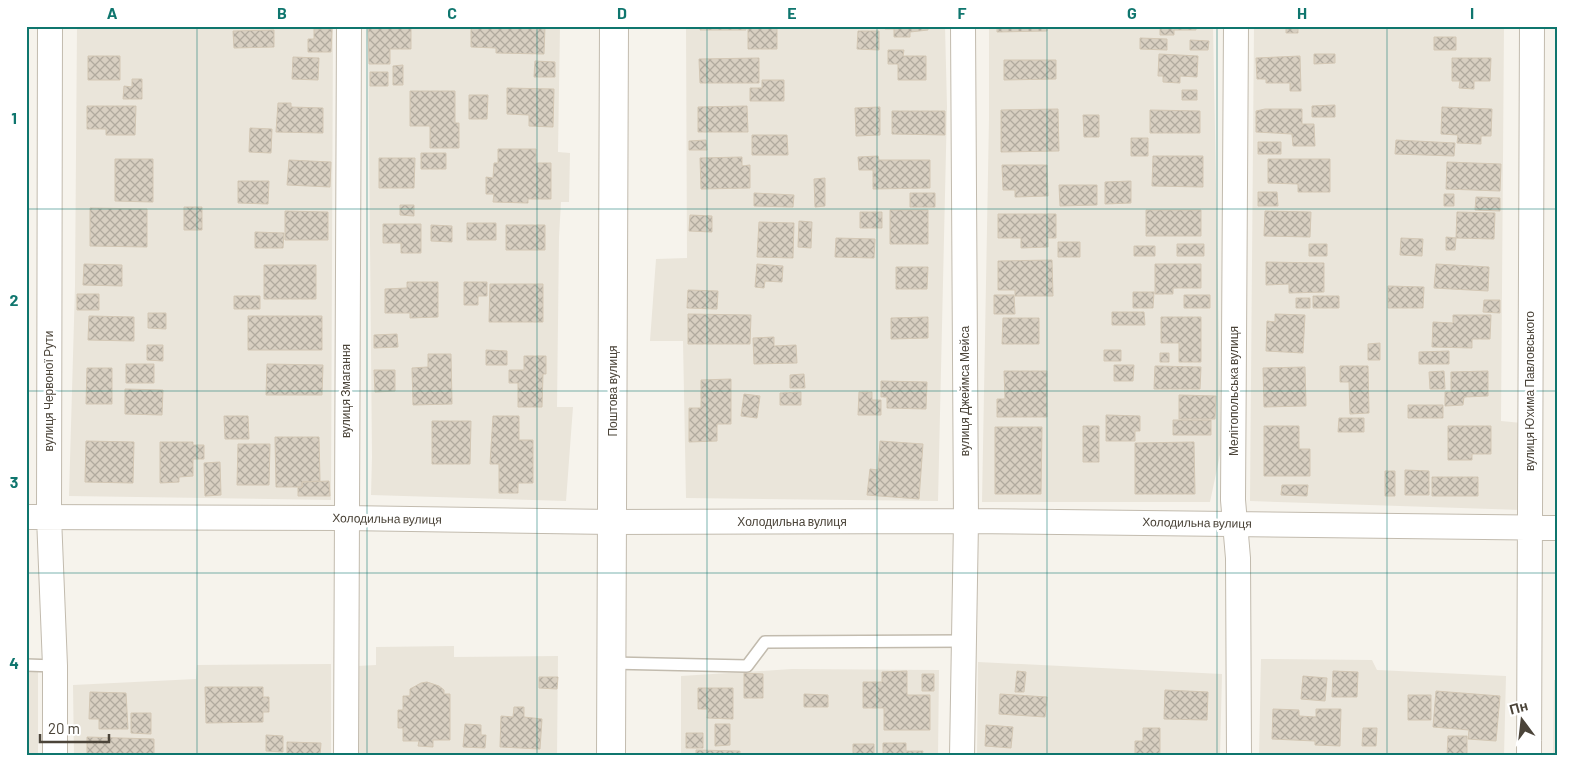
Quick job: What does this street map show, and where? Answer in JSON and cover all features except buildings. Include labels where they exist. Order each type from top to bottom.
[{"type":"street","name":"вулиця Червоної Рути","points":[[50,26],[38,517],[55,666],[55,756]]},
{"type":"street","name":"вулиця Змагання","points":[[346,756],[345,518],[349,26]]},
{"type":"street","name":"Поштова вулиця","points":[[611,756],[614,26]]},
{"type":"street","name":"вулиця Джеймса Мейса","points":[[962,756],[966,521],[963,26]]},
{"type":"street","name":"Мелітопольська вулиця","points":[[1236,26],[1233,500],[1239,616],[1239,756]]},
{"type":"street","name":"вулиця Юхима Павловського","points":[[1529,756],[1532,26]]},
{"type":"street","name":"Холодильна вулиця","points":[[38,517],[345,518],[612,522],[966,521],[1558,528]]},
{"type":"lane","points":[[611,663],[747,666],[765,642],[964,640]]},
{"type":"lane","points":[[26,665],[55,666]]},
{"type":"shaded area","points":[[77,26],[333,26],[331,500],[69,496],[75,286]]},
{"type":"shaded area","points":[[368,26],[560,26],[558,152],[570,153],[569,202],[561,202],[559,237],[557,407],[573,407],[566,501],[371,495]]},
{"type":"shaded area","points":[[686,26],[945,26],[947,107],[938,501],[686,498],[683,341],[650,341],[656,259],[687,258]]},
{"type":"shaded area","points":[[989,26],[1213,26],[1221,450],[1210,502],[982,502]]},
{"type":"shaded area","points":[[1254,26],[1504,26],[1501,421],[1522,423],[1522,510],[1250,501]]},
{"type":"shaded area","points":[[454,646],[454,657],[558,656],[557,756],[359,756],[357,666],[376,665],[376,647]]},
{"type":"shaded area","points":[[1261,659],[1372,660],[1377,670],[1506,676],[1504,756],[1259,756]]},
{"type":"shaded area","points":[[978,662],[1222,674],[1220,756],[977,756]]},
{"type":"shaded area","points":[[331,664],[331,756],[74,756],[73,685],[196,679],[197,665]]},
{"type":"shaded area","points":[[792,669],[939,670],[938,756],[681,756],[681,676]]},
{"type":"shaded area","points":[[26,672],[38,672],[38,756],[26,756]]},
{"type":"shaded area","points":[[1554,680],[1558,680],[1558,756],[1553,756]]}]
